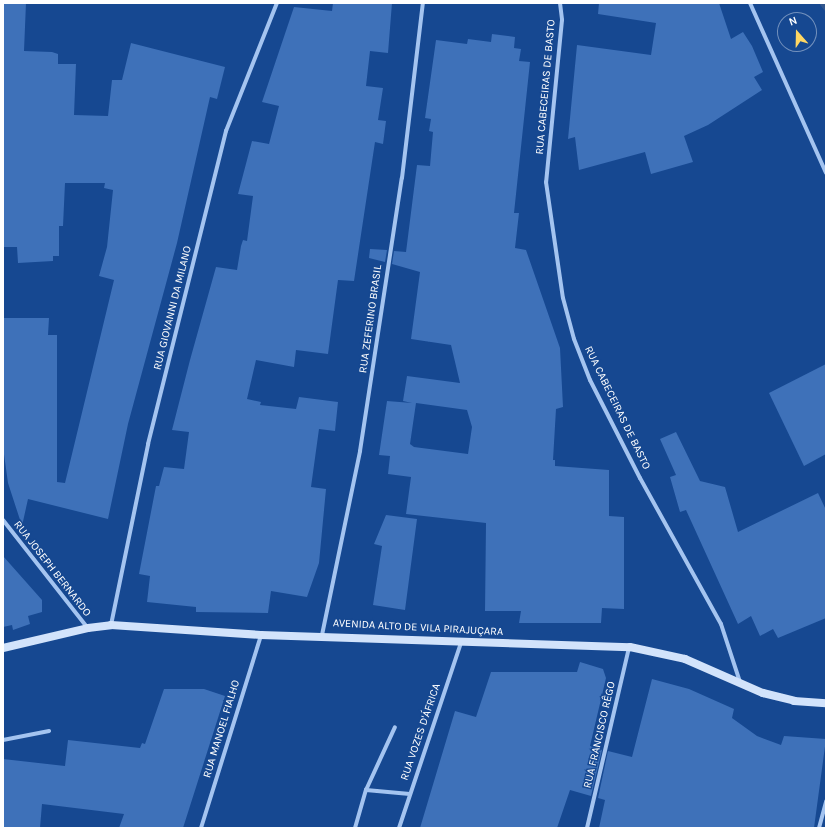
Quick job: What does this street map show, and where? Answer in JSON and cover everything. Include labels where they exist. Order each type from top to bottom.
[{"type":"main road","name":"AVENIDA ALTO DE VILA PIRAJUÇARA","points":[[3,648],[88,628],[111,625],[262,635],[322,635],[461,643],[630,647],[685,659],[763,693],[794,701],[826,703]]},
{"type":"street","name":"RUA GIOVANNI DA MILANO","points":[[111,625],[148,444],[226,131],[277,3]]},
{"type":"street","name":"RUA ZEFERINO BRASIL","points":[[322,635],[363,436],[402,178],[423,3]]},
{"type":"street","name":"RUA CABECEIRAS DE BASTO","points":[[560,3],[562,20],[546,182],[563,298],[574,339],[590,380],[640,478],[720,624],[740,682]]},
{"type":"street","points":[[750,3],[826,173]]},
{"type":"street","name":"RUA JOSEPH BERNARDO","points":[[3,520],[88,628]]},
{"type":"street","name":"RUA MANOEL FIALHO","points":[[201,828],[262,635]]},
{"type":"street","name":"RUA VOZES D'ÁFRICA","points":[[399,828],[461,643]]},
{"type":"street","name":"RUA FRANCISCO RÊGO","points":[[587,828],[630,647]]},
{"type":"street","points":[[354,828],[366,790],[395,727]]},
{"type":"street","points":[[3,740],[48,731]]},
{"type":"street","points":[[366,790],[410,794]]},
{"type":"street","points":[[819,828],[826,801]]},
{"type":"building","points":[[3,3],[26,3],[24,51],[52,52],[58,54],[58,64],[76,64],[74,115],[108,116],[112,80],[122,80],[131,43],[225,67],[217,99],[210,97],[177,243],[128,424],[108,519],[28,499],[22,526],[8,483],[3,447],[3,318],[49,318],[48,335],[57,335],[57,482],[65,483],[114,280],[99,276],[107,247],[113,190],[104,188],[105,183],[65,183],[63,226],[59,226],[59,256],[53,256],[53,261],[18,263],[17,247],[3,247]]},
{"type":"building","points":[[333,3],[392,3],[388,53],[370,51],[366,86],[383,88],[378,120],[386,121],[383,144],[375,142],[354,281],[338,280],[328,354],[296,350],[294,367],[256,360],[247,399],[261,402],[260,405],[296,409],[299,397],[338,402],[335,431],[319,429],[311,487],[326,489],[319,563],[307,597],[271,591],[268,613],[196,612],[196,607],[147,602],[150,576],[139,574],[156,486],[159,486],[164,467],[184,469],[189,432],[172,430],[190,360],[216,267],[237,270],[243,240],[247,241],[253,196],[238,194],[252,141],[269,144],[279,106],[262,102],[294,7],[332,11]]},
{"type":"building","points":[[599,3],[719,3],[731,39],[743,32],[752,46],[763,72],[754,77],[762,90],[708,125],[684,136],[693,162],[651,174],[645,152],[579,170],[575,137],[568,139],[577,45],[651,55],[656,23],[598,14]]},
{"type":"building","points":[[492,34],[515,37],[514,48],[521,49],[519,61],[530,62],[514,213],[519,213],[515,248],[526,250],[560,348],[563,407],[556,409],[553,460],[555,460],[555,466],[609,470],[609,516],[624,517],[624,609],[602,608],[601,623],[519,623],[521,611],[485,611],[486,523],[406,514],[411,477],[388,474],[390,456],[379,455],[387,401],[412,403],[403,401],[407,376],[460,383],[451,345],[411,339],[420,272],[392,264],[394,251],[406,252],[417,165],[430,166],[433,132],[429,131],[431,119],[425,118],[436,40],[467,44],[468,39],[491,42]],"holes":[[[416,403],[467,410],[472,427],[468,454],[414,447],[410,444]]]},
{"type":"building","points":[[370,249],[387,250],[385,262],[369,258]]},
{"type":"building","points":[[826,364],[826,454],[804,466],[769,393]]},
{"type":"building","points":[[676,432],[700,481],[725,487],[738,532],[818,493],[826,510],[826,618],[778,638],[773,629],[760,636],[751,616],[738,624],[686,510],[680,512],[670,477],[676,475],[660,439]]},
{"type":"building","points":[[386,515],[417,519],[405,610],[373,605],[382,546],[374,544]]},
{"type":"building","points":[[3,556],[42,600],[42,612],[28,616],[30,624],[13,630],[12,625],[3,627]]},
{"type":"building","points":[[580,662],[603,669],[606,678],[590,746],[602,750],[591,796],[570,790],[557,828],[420,828],[455,711],[476,717],[491,672],[577,672]]},
{"type":"building","points":[[652,679],[689,689],[734,709],[732,718],[757,736],[781,745],[784,736],[826,739],[814,828],[599,828],[605,800],[598,798],[608,751],[632,757]]},
{"type":"building","points":[[164,689],[204,689],[225,696],[183,828],[119,828],[124,814],[42,804],[40,828],[3,827],[3,759],[65,766],[68,740],[140,748],[142,743],[145,744]]},
{"type":"waterway","points":[[823,3],[826,7]]}]
